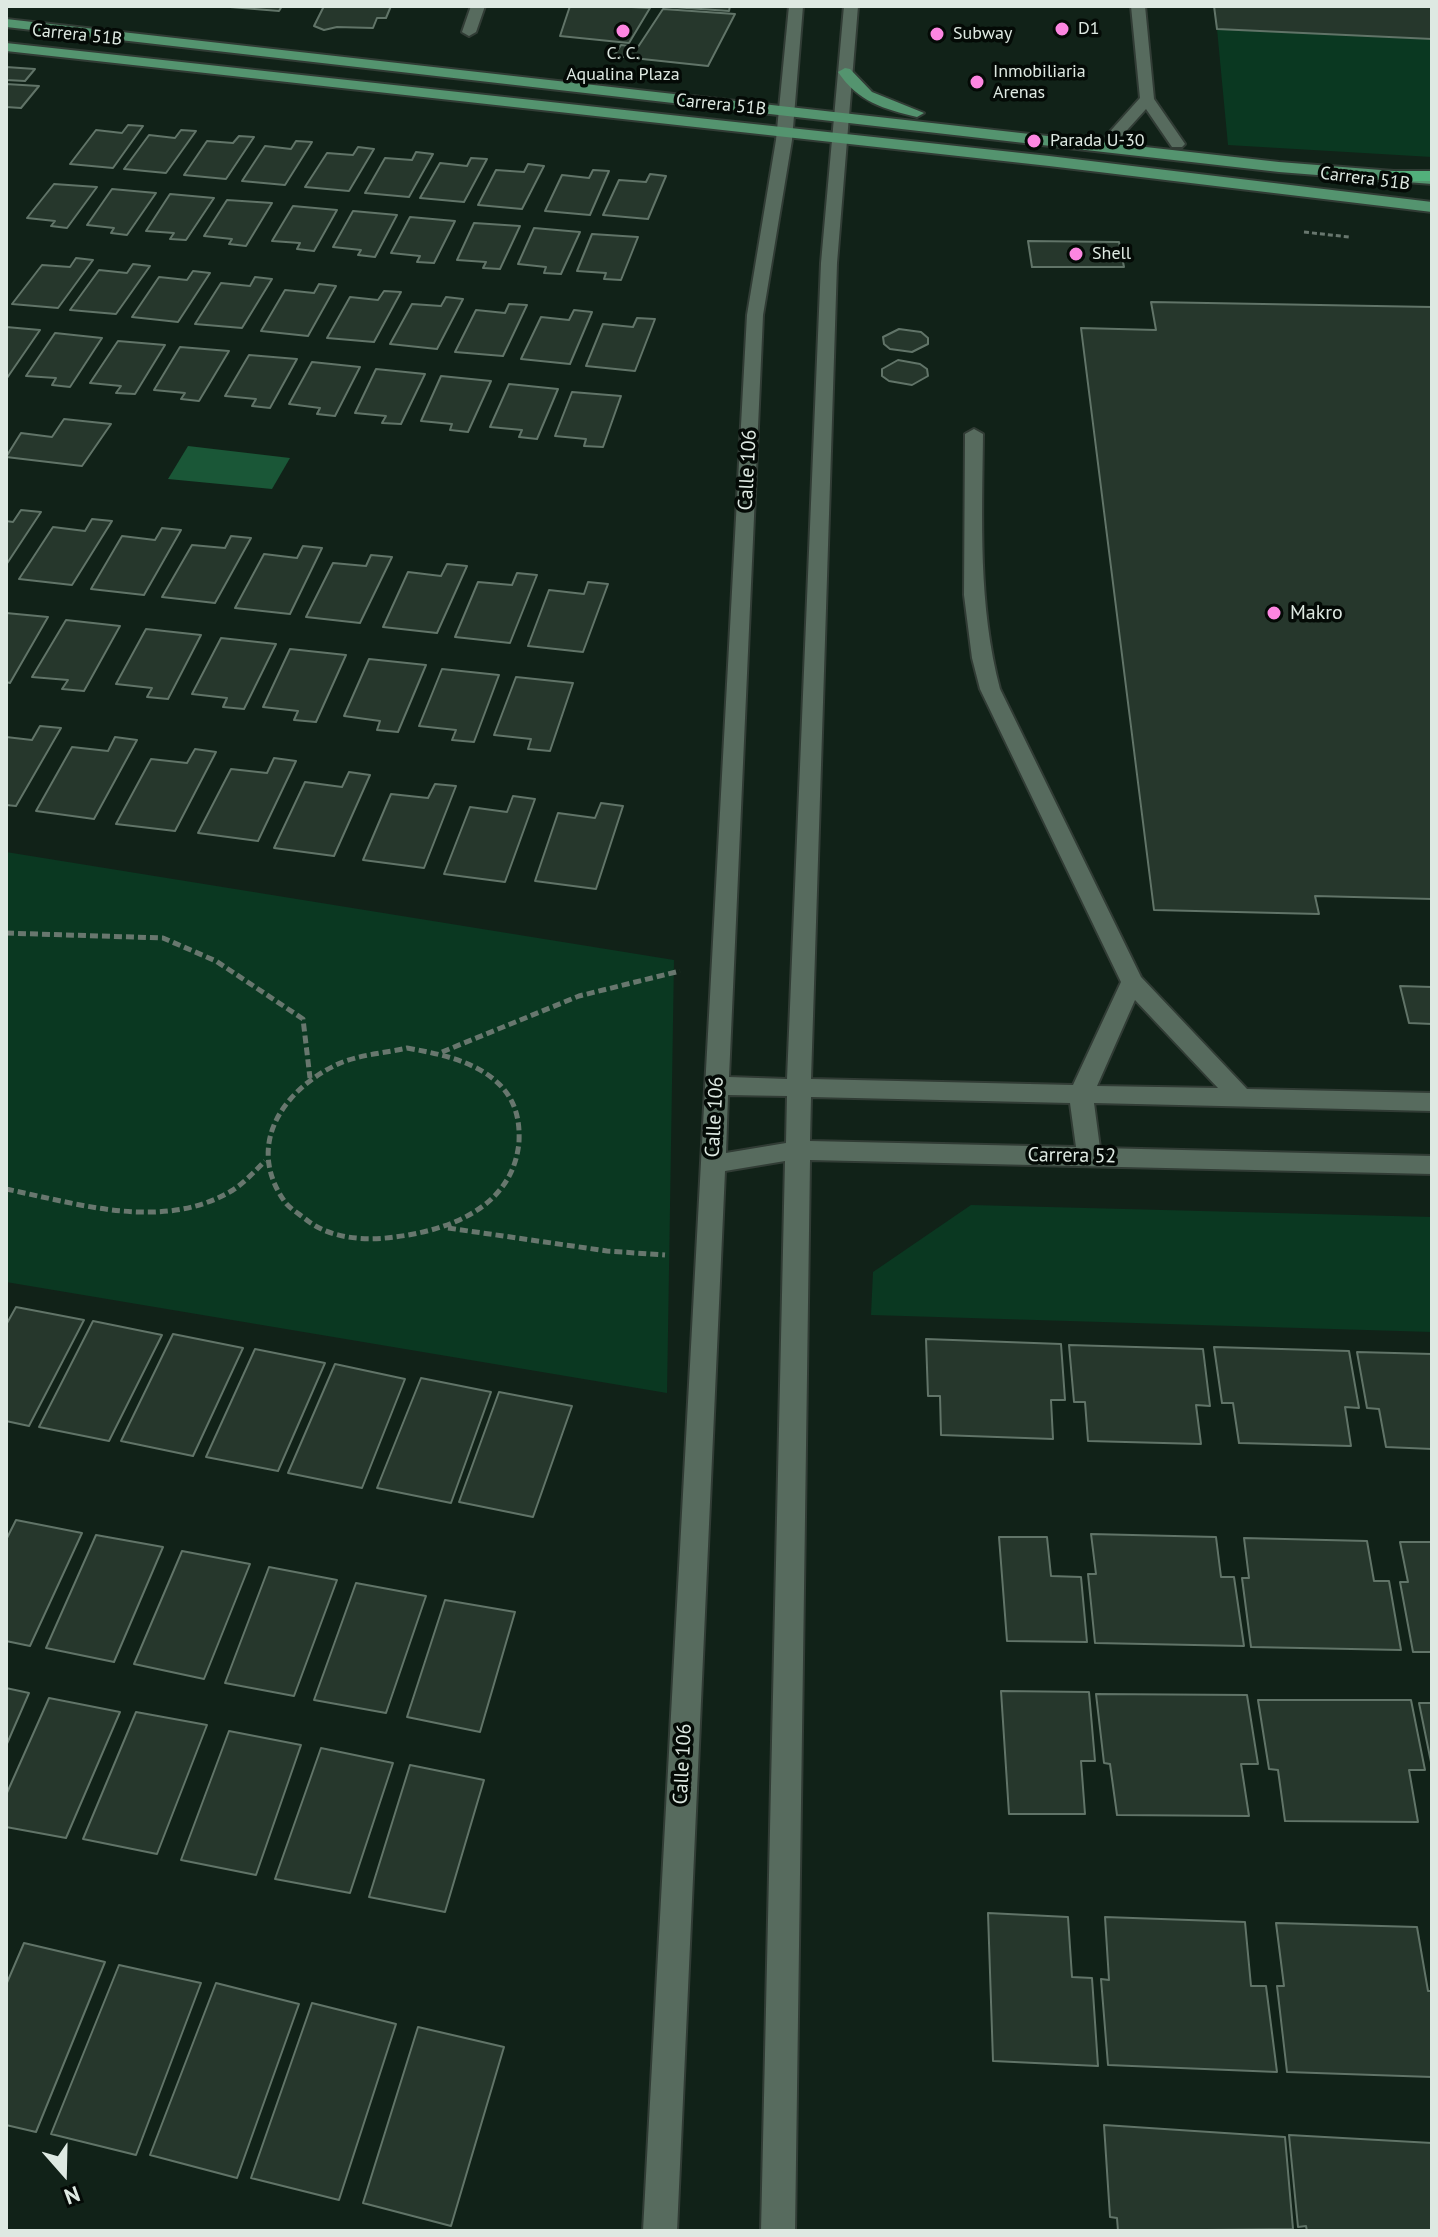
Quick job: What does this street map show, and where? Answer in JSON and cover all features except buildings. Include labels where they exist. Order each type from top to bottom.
[{"type":"highway","points":[[1393,176],[1432,178]]},
{"type":"main road","name":"Carrera 51B","points":[[6,23],[786,122]]},
{"type":"main road","name":"Carrera 51B","points":[[6,47],[840,128],[1432,207]]},
{"type":"main road","points":[[845,72],[853,86],[889,106],[917,113],[1177,144],[1279,167]]},
{"type":"main road","name":"Carrera 51B","points":[[840,128],[1393,176]]},
{"type":"street","points":[[469,32],[478,6]]},
{"type":"street","name":"Calle 106","points":[[660,2231],[755,315],[786,122],[796,6]]},
{"type":"street","points":[[778,2231],[799,1087],[829,263],[851,6]]},
{"type":"street","points":[[1138,6],[1147,99],[1177,144]]},
{"type":"street","points":[[1114,136],[1147,99]]},
{"type":"street","points":[[974,434],[974,616],[978,651],[990,689],[1132,982],[1240,1097]]},
{"type":"street","points":[[1089,1157],[1081,1094],[1132,982]]},
{"type":"street","points":[[717,1086],[1432,1102]]},
{"type":"street","name":"Carrera 52","points":[[713,1164],[799,1150],[1432,1165]]},
{"type":"path","points":[[6,933],[163,938],[216,961],[303,1019],[310,1078]]},
{"type":"path","points":[[442,1052],[579,996],[724,961]]},
{"type":"path","points":[[407,1048],[442,1052],[472,1063],[497,1081],[514,1105],[521,1131],[517,1159],[503,1186],[479,1210],[447,1228],[408,1240],[366,1241],[328,1232],[295,1215],[274,1190],[265,1161],[268,1131],[284,1102],[310,1078],[339,1062],[372,1052],[407,1048]]},
{"type":"path","points":[[6,1189],[132,1213],[165,1213],[233,1190],[265,1161]]},
{"type":"path","points":[[447,1228],[607,1251],[708,1257]]},
{"type":"shaded area","points":[[1217,29],[1432,39],[1432,157],[1228,145]]},
{"type":"shaded area","points":[[188,446],[290,458],[272,489],[168,479]]},
{"type":"shaded area","points":[[6,852],[674,960],[667,1393],[6,1282]]},
{"type":"shaded area","points":[[971,1205],[1432,1217],[1432,1332],[871,1315],[873,1272]]},
{"type":"place","name":"D1","points":[[1062,29]]},
{"type":"place","name":"C. C. Aqualina Plaza","points":[[623,31]]},
{"type":"place","name":"Subway","points":[[937,34]]},
{"type":"place","name":"Inmobiliaria Arenas","points":[[977,82]]},
{"type":"place","name":"Parada U-30","points":[[1034,141]]},
{"type":"place","name":"Shell","points":[[1076,254]]},
{"type":"place","name":"Makro","points":[[1274,613]]}]
